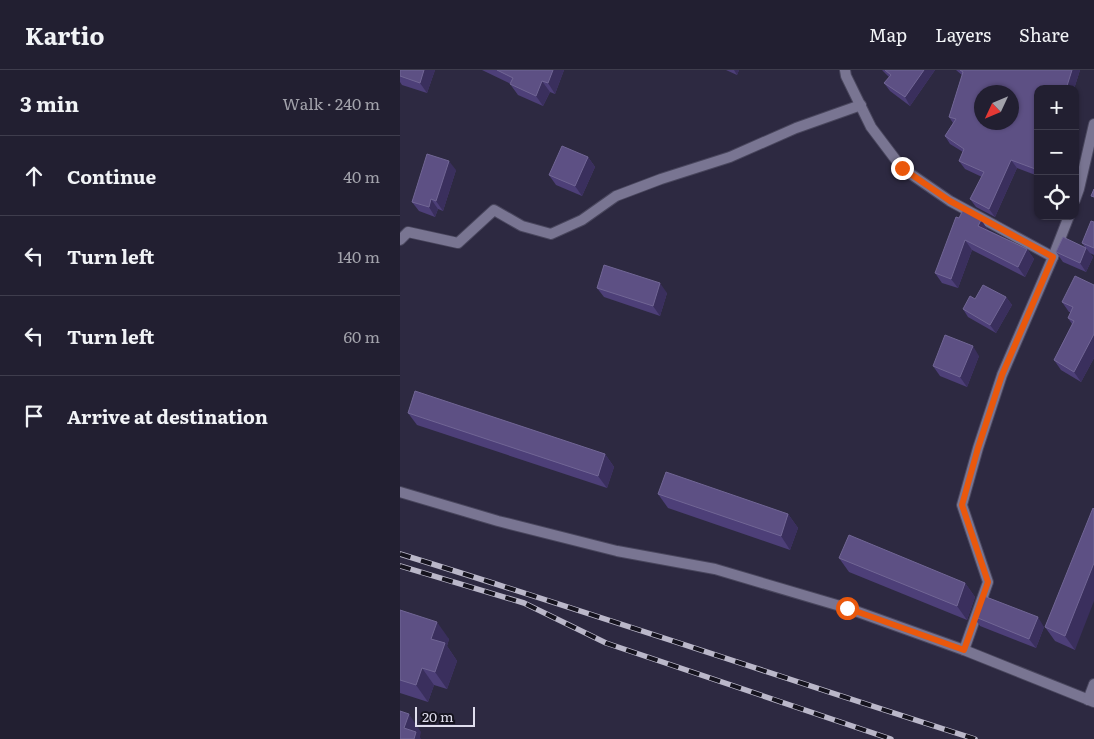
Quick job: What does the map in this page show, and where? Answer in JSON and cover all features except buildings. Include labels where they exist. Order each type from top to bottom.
[{"type":"street","points":[[845,70],[846,76],[871,127],[902,168],[950,201],[1053,257]]},
{"type":"street","points":[[400,240],[408,232],[458,243],[494,210],[522,226],[551,234],[582,220],[616,196],[661,179],[730,157],[796,128],[860,105]]},
{"type":"street","points":[[1079,189],[1094,124]]},
{"type":"street","points":[[964,650],[988,582],[962,505],[1002,375],[1067,220]]},
{"type":"street","points":[[400,492],[498,521],[617,551],[714,569],[847,608],[964,650],[1091,701],[1094,684]]},
{"type":"railway","points":[[400,554],[975,739]]},
{"type":"railway","points":[[400,566],[524,603],[606,643],[891,739]]},
{"type":"route","points":[[847,608],[964,650],[988,582],[962,505],[1002,375],[1053,257],[950,201],[902,168]]}]
